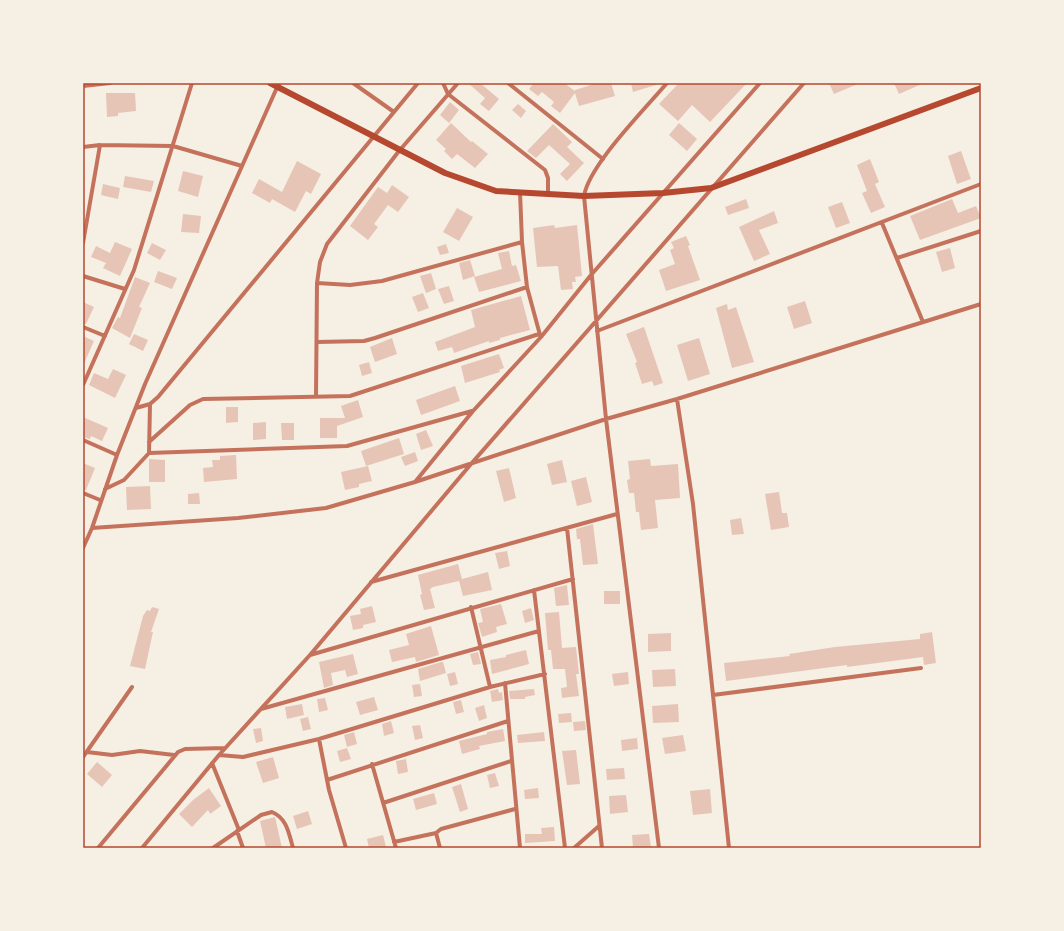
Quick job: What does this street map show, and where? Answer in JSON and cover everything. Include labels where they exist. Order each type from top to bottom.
[{"type":"main road","points":[[270,83],[278,84],[399,151],[445,173],[496,191],[584,196],[663,193],[711,188],[981,88]]},
{"type":"street","points":[[83,86],[110,83]]},
{"type":"street","points":[[83,385],[134,270],[192,83]]},
{"type":"street","points":[[353,83],[394,112]]},
{"type":"street","points":[[136,408],[150,404],[163,391],[418,83]]},
{"type":"street","points":[[443,83],[448,94],[545,170],[548,178],[548,194]]},
{"type":"street","points":[[316,397],[317,282],[320,262],[327,244],[399,151],[458,83]]},
{"type":"street","points":[[508,83],[603,159]]},
{"type":"street","points":[[659,848],[606,419],[584,196],[587,182],[603,159],[666,83]]},
{"type":"street","points":[[415,482],[473,411],[760,83]]},
{"type":"street","points":[[142,848],[212,763],[310,655],[471,464],[804,83]]},
{"type":"street","points":[[83,548],[92,528],[100,500],[145,384],[278,84]]},
{"type":"street","points":[[83,243],[100,145]]},
{"type":"street","points":[[83,147],[100,145],[173,146],[242,166]]},
{"type":"street","points":[[597,331],[981,184]]},
{"type":"street","points":[[520,192],[522,242],[527,287],[540,336]]},
{"type":"street","points":[[882,223],[923,322]]},
{"type":"street","points":[[897,258],[981,231]]},
{"type":"street","points":[[317,282],[333,285],[350,285],[382,281],[522,242]]},
{"type":"street","points":[[83,276],[125,289]]},
{"type":"street","points":[[317,342],[364,341],[376,338],[527,287]]},
{"type":"street","points":[[92,528],[238,518],[326,508],[415,482],[606,419],[677,399],[981,304]]},
{"type":"street","points":[[83,327],[105,336]]},
{"type":"street","points":[[149,442],[190,405],[203,399],[345,397],[356,395],[540,336]]},
{"type":"street","points":[[677,399],[693,504],[729,848]]},
{"type":"street","points":[[105,489],[124,480],[149,453],[150,404]]},
{"type":"street","points":[[149,453],[346,446],[473,411]]},
{"type":"street","points":[[83,440],[117,455]]},
{"type":"street","points":[[83,493],[100,500]]},
{"type":"street","points":[[371,582],[617,514]]},
{"type":"street","points":[[567,528],[598,826],[602,848]]},
{"type":"street","points":[[310,655],[573,578]]},
{"type":"street","points":[[534,590],[565,848]]},
{"type":"street","points":[[471,607],[490,687]]},
{"type":"street","points":[[260,710],[539,631]]},
{"type":"street","points":[[713,695],[921,668]]},
{"type":"street","points":[[219,755],[243,757],[319,739],[490,687],[545,674]]},
{"type":"street","points":[[505,683],[515,809],[520,848]]},
{"type":"street","points":[[83,757],[132,687]]},
{"type":"street","points":[[327,780],[372,764],[508,721]]},
{"type":"street","points":[[319,739],[327,780],[346,848]]},
{"type":"street","points":[[98,848],[174,755],[185,749],[225,748]]},
{"type":"street","points":[[87,752],[112,755],[140,751],[174,755]]},
{"type":"street","points":[[383,803],[511,761]]},
{"type":"street","points":[[212,763],[238,830],[243,848]]},
{"type":"street","points":[[372,764],[396,848]]},
{"type":"street","points":[[394,842],[436,833],[441,829],[515,809]]},
{"type":"street","points":[[213,848],[261,815],[272,812],[282,818],[287,826],[293,848]]},
{"type":"street","points":[[574,848],[598,826]]},
{"type":"street","points":[[436,833],[440,848]]},
{"type":"building","points":[[468,83],[480,83],[499,99],[489,111],[480,104],[485,98]]},
{"type":"building","points":[[534,83],[564,83],[575,91],[597,83],[611,83],[615,96],[579,106],[575,93],[560,113],[551,106],[554,102],[542,92],[538,96],[529,89]]},
{"type":"building","points":[[631,83],[655,83],[656,85],[633,92]]},
{"type":"building","points":[[679,83],[747,83],[710,122],[692,105],[678,121],[659,104]]},
{"type":"building","points":[[829,83],[860,83],[834,94]]},
{"type":"building","points":[[894,83],[924,83],[899,94]]},
{"type":"building","points":[[106,93],[135,93],[136,111],[118,113],[118,116],[107,117]]},
{"type":"building","points":[[450,102],[459,110],[449,123],[440,115]]},
{"type":"building","points":[[518,104],[526,111],[521,118],[512,110]]},
{"type":"building","points":[[451,123],[471,142],[472,141],[488,154],[475,168],[457,154],[452,159],[444,151],[446,149],[436,140]]},
{"type":"building","points":[[679,123],[697,139],[687,151],[669,135]]},
{"type":"building","points":[[553,124],[572,142],[567,147],[584,163],[567,181],[560,174],[570,164],[549,145],[536,158],[527,151]]},
{"type":"building","points":[[961,151],[971,179],[957,184],[948,156]]},
{"type":"building","points":[[870,159],[879,182],[875,184],[885,207],[871,213],[862,193],[867,191],[857,165]]},
{"type":"building","points":[[297,161],[321,174],[311,194],[306,191],[295,212],[272,199],[270,203],[252,193],[259,179],[282,192]]},
{"type":"building","points":[[183,171],[203,176],[198,197],[178,191]]},
{"type":"building","points":[[125,176],[154,181],[151,192],[123,187]]},
{"type":"building","points":[[103,184],[120,188],[118,199],[101,195]]},
{"type":"building","points":[[392,185],[409,197],[398,212],[388,205],[374,224],[378,227],[368,240],[350,226],[378,187],[387,193]]},
{"type":"building","points":[[746,199],[749,208],[728,215],[725,207]]},
{"type":"building","points":[[952,199],[958,213],[976,206],[981,218],[920,240],[910,216]]},
{"type":"building","points":[[842,202],[850,223],[836,228],[828,207]]},
{"type":"building","points":[[457,208],[473,217],[459,241],[443,232]]},
{"type":"building","points":[[774,211],[778,223],[759,230],[770,254],[754,261],[739,227]]},
{"type":"building","points":[[183,214],[201,216],[199,233],[181,232]]},
{"type":"building","points":[[554,225],[555,228],[577,225],[582,276],[575,277],[576,282],[572,282],[573,289],[561,290],[558,266],[537,267],[533,228]]},
{"type":"building","points":[[686,236],[700,280],[666,291],[659,270],[675,264],[670,250],[674,248],[671,242]]},
{"type":"building","points":[[115,242],[132,249],[120,276],[103,268],[106,263],[91,257],[96,246],[110,253]]},
{"type":"building","points":[[152,243],[166,250],[160,260],[147,253]]},
{"type":"building","points":[[446,244],[449,253],[440,255],[437,247]]},
{"type":"building","points":[[950,248],[955,268],[942,272],[936,252]]},
{"type":"building","points":[[509,251],[512,266],[516,265],[521,281],[479,292],[474,277],[502,269],[498,253]]},
{"type":"building","points":[[470,260],[475,276],[463,280],[459,263]]},
{"type":"building","points":[[158,271],[177,278],[172,289],[154,282]]},
{"type":"building","points":[[431,273],[436,289],[426,293],[420,276]]},
{"type":"building","points":[[135,277],[150,283],[139,307],[142,308],[130,338],[112,328],[118,317],[120,318]]},
{"type":"building","points":[[449,286],[454,301],[444,304],[438,289]]},
{"type":"building","points":[[423,293],[429,308],[418,312],[412,297]]},
{"type":"building","points":[[521,296],[530,330],[500,338],[500,340],[489,343],[489,341],[454,353],[452,347],[438,351],[435,342],[475,327],[471,310]]},
{"type":"building","points":[[805,301],[812,323],[794,329],[787,307]]},
{"type":"building","points":[[83,302],[94,307],[86,324],[83,324]]},
{"type":"building","points":[[727,304],[728,310],[736,307],[754,362],[732,368],[716,308]]},
{"type":"building","points":[[644,327],[663,383],[654,386],[652,381],[642,384],[635,363],[637,362],[626,334]]},
{"type":"building","points":[[134,334],[148,340],[143,351],[129,344]]},
{"type":"building","points":[[83,336],[94,341],[83,366]]},
{"type":"building","points":[[392,338],[397,354],[375,362],[370,347]]},
{"type":"building","points":[[699,338],[710,374],[688,381],[677,345]]},
{"type":"building","points":[[499,354],[504,368],[499,370],[500,372],[465,383],[461,366]]},
{"type":"building","points":[[369,362],[372,373],[362,376],[359,365]]},
{"type":"building","points":[[113,369],[126,375],[115,398],[89,385],[94,373],[108,379]]},
{"type":"building","points":[[455,386],[460,401],[421,415],[416,400]]},
{"type":"building","points":[[358,400],[363,417],[337,426],[337,438],[320,438],[320,418],[345,418],[341,406]]},
{"type":"building","points":[[226,407],[238,407],[238,422],[226,423]]},
{"type":"building","points":[[83,417],[108,428],[102,441],[91,436],[90,439],[83,437]]},
{"type":"building","points":[[266,422],[266,439],[253,440],[253,423]]},
{"type":"building","points":[[281,423],[294,423],[294,440],[282,440]]},
{"type":"building","points":[[426,430],[433,446],[421,450],[416,434]]},
{"type":"building","points":[[399,438],[404,454],[366,466],[361,451]]},
{"type":"building","points":[[415,452],[418,461],[405,466],[401,457]]},
{"type":"building","points":[[236,455],[237,479],[204,482],[203,468],[213,467],[212,460],[220,460],[220,456]]},
{"type":"building","points":[[149,459],[165,460],[165,482],[149,482]]},
{"type":"building","points":[[650,459],[651,466],[678,464],[680,498],[655,500],[658,528],[641,530],[639,512],[636,512],[634,493],[629,493],[627,480],[630,479],[628,461]]},
{"type":"building","points":[[562,460],[567,482],[552,485],[547,464]]},
{"type":"building","points":[[83,463],[95,468],[86,490],[83,490]]},
{"type":"building","points":[[368,466],[372,481],[359,484],[359,487],[345,490],[341,472]]},
{"type":"building","points":[[509,468],[516,498],[504,502],[496,471]]},
{"type":"building","points":[[586,477],[592,502],[577,506],[571,481]]},
{"type":"building","points":[[150,486],[151,509],[127,510],[126,487]]},
{"type":"building","points":[[779,492],[782,513],[787,513],[789,527],[771,530],[765,494]]},
{"type":"building","points":[[199,493],[200,504],[188,504],[188,494]]},
{"type":"building","points":[[741,518],[744,534],[732,535],[730,520]]},
{"type":"building","points":[[593,524],[598,564],[583,565],[580,539],[577,539],[576,529]]},
{"type":"building","points":[[507,551],[510,566],[499,569],[495,553]]},
{"type":"building","points":[[458,564],[462,579],[488,572],[492,590],[463,596],[459,581],[433,587],[430,589],[435,608],[424,610],[420,595],[422,594],[418,575]]},
{"type":"building","points":[[567,585],[569,605],[556,606],[554,588]]},
{"type":"building","points":[[604,591],[620,591],[620,604],[604,604]]},
{"type":"building","points":[[501,604],[507,624],[496,627],[497,632],[482,637],[478,623],[483,622],[480,609]]},
{"type":"building","points":[[372,606],[376,622],[363,625],[363,628],[353,630],[350,616],[361,614],[360,609]]},
{"type":"building","points":[[152,607],[159,609],[151,632],[153,632],[145,669],[130,666],[143,616],[147,610],[150,611]]},
{"type":"building","points":[[531,608],[534,620],[525,623],[522,611]]},
{"type":"building","points":[[559,612],[562,648],[576,647],[579,674],[576,674],[579,696],[562,698],[561,688],[567,687],[565,669],[553,669],[551,650],[548,650],[545,613]]},
{"type":"building","points":[[431,626],[439,655],[416,662],[415,657],[392,662],[389,650],[409,645],[406,634]]},
{"type":"building","points":[[932,632],[936,663],[924,665],[923,657],[847,667],[847,665],[726,681],[724,663],[790,656],[789,654],[835,647],[920,639],[920,634]]},
{"type":"building","points":[[671,633],[671,651],[648,652],[648,634]]},
{"type":"building","points":[[526,650],[529,664],[492,674],[490,660],[506,657],[506,655]]},
{"type":"building","points":[[478,652],[481,664],[473,665],[470,654]]},
{"type":"building","points":[[353,654],[358,674],[347,677],[345,670],[331,673],[333,685],[324,688],[319,662]]},
{"type":"building","points":[[443,662],[446,673],[420,681],[418,669]]},
{"type":"building","points":[[675,669],[676,686],[653,687],[652,670]]},
{"type":"building","points":[[455,672],[458,684],[450,686],[447,674]]},
{"type":"building","points":[[628,672],[629,684],[614,686],[612,674]]},
{"type":"building","points":[[420,684],[422,696],[414,697],[412,685]]},
{"type":"building","points":[[498,689],[499,693],[502,692],[503,700],[492,702],[490,691]]},
{"type":"building","points":[[534,689],[535,695],[525,697],[525,699],[510,699],[509,691]]},
{"type":"building","points":[[374,697],[378,710],[360,715],[356,702]]},
{"type":"building","points":[[325,698],[328,710],[319,712],[317,699]]},
{"type":"building","points":[[461,700],[464,712],[456,714],[453,702]]},
{"type":"building","points":[[302,704],[304,715],[287,719],[285,707]]},
{"type":"building","points":[[678,704],[679,722],[653,723],[652,706]]},
{"type":"building","points":[[484,705],[487,718],[479,721],[475,708]]},
{"type":"building","points":[[571,713],[572,722],[559,723],[558,714]]},
{"type":"building","points":[[308,717],[311,729],[303,731],[300,719]]},
{"type":"building","points":[[391,721],[394,733],[384,736],[382,724]]},
{"type":"building","points":[[585,721],[586,730],[574,731],[573,722]]},
{"type":"building","points":[[420,725],[423,738],[415,740],[412,726]]},
{"type":"building","points":[[261,728],[263,741],[256,743],[253,729]]},
{"type":"building","points":[[503,729],[505,741],[479,746],[480,749],[462,754],[459,741],[487,734],[487,732]]},
{"type":"building","points":[[354,732],[357,744],[347,747],[344,735]]},
{"type":"building","points":[[544,732],[545,741],[518,743],[517,735]]},
{"type":"building","points":[[683,735],[686,751],[665,754],[662,738]]},
{"type":"building","points":[[637,738],[638,749],[622,751],[621,740]]},
{"type":"building","points":[[347,748],[351,759],[340,762],[337,751]]},
{"type":"building","points":[[576,750],[580,784],[567,785],[562,751]]},
{"type":"building","points":[[273,757],[279,778],[263,783],[256,762]]},
{"type":"building","points":[[406,759],[408,772],[398,774],[396,761]]},
{"type":"building","points":[[97,762],[112,775],[102,787],[87,774]]},
{"type":"building","points":[[624,768],[625,779],[607,780],[606,769]]},
{"type":"building","points":[[495,773],[499,786],[490,788],[487,775]]},
{"type":"building","points":[[461,784],[468,809],[460,812],[452,787]]},
{"type":"building","points":[[209,788],[221,806],[210,814],[208,810],[192,827],[179,814],[193,800]]},
{"type":"building","points":[[538,788],[539,798],[525,799],[524,790]]},
{"type":"building","points":[[710,789],[712,813],[693,815],[690,791]]},
{"type":"building","points":[[434,793],[437,804],[416,810],[413,799]]},
{"type":"building","points":[[626,795],[628,812],[610,814],[609,796]]},
{"type":"building","points":[[308,811],[312,824],[297,829],[293,816]]},
{"type":"building","points":[[275,817],[282,848],[266,848],[260,821]]},
{"type":"building","points":[[554,827],[555,841],[525,843],[525,834],[542,834],[541,828]]},
{"type":"building","points":[[649,834],[651,847],[633,848],[632,835]]},
{"type":"building","points":[[383,835],[386,847],[369,848],[367,839]]}]
